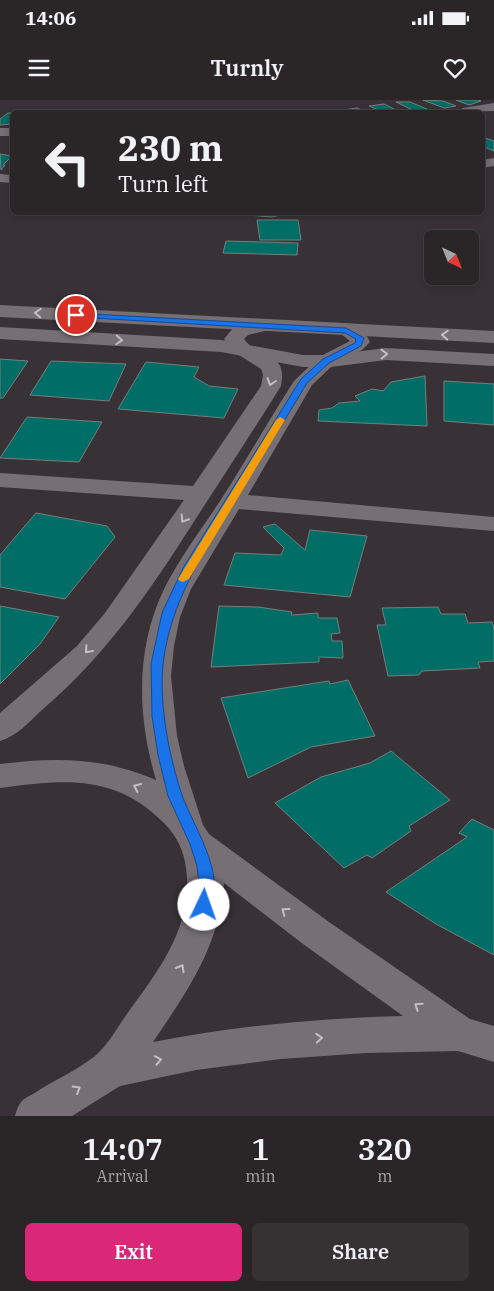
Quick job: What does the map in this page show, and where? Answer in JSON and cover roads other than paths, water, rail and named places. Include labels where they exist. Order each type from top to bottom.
[{"type":"street","points":[[475,110],[494,107]]},
{"type":"street","points":[[0,311],[494,337]]},
{"type":"street","points":[[0,730],[52,686],[115,620],[200,494],[274,379],[270,366],[256,355],[235,344],[236,335],[248,328],[266,325]]},
{"type":"street","points":[[36,1116],[110,1069],[165,995],[184,961],[199,927],[206,884],[192,834],[175,796],[161,742],[156,692],[157,664],[168,613],[177,590],[304,381],[326,361],[360,342],[357,335],[346,330]]},
{"type":"street","points":[[0,333],[208,345],[293,360],[326,361],[386,354],[494,360]]},
{"type":"street","points":[[0,480],[200,494]]},
{"type":"street","points":[[232,502],[375,512],[494,524]]},
{"type":"street","points":[[0,776],[52,772],[98,773],[124,781],[148,792],[192,834],[316,934],[476,1039]]},
{"type":"street","points":[[110,1069],[196,1052],[281,1041],[366,1035],[476,1039]]}]
